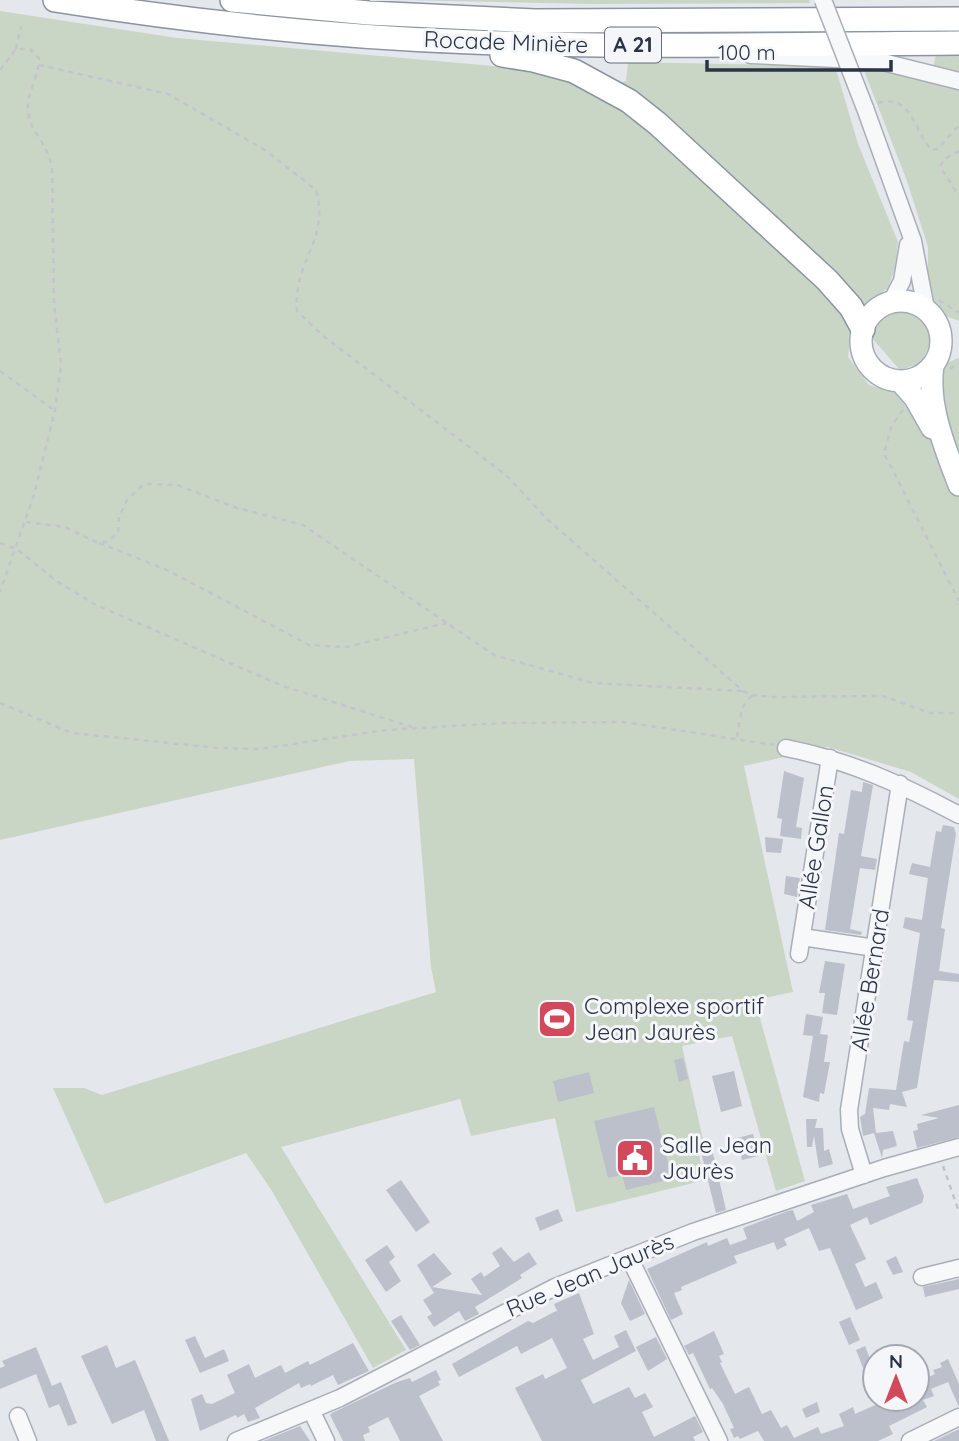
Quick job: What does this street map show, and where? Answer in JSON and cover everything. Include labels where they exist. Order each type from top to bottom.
[{"type":"highway","name":"Rocade Minière","points":[[55,0],[188,19],[346,34],[470,42],[651,45],[959,43]]},
{"type":"highway","name":"Rocade Minière","points":[[232,0],[467,18],[959,19]]},
{"type":"highway","points":[[803,20],[874,10],[959,6]]},
{"type":"highway","points":[[346,34],[383,45],[534,60],[597,81],[658,124],[802,256],[846,300],[863,330]]},
{"type":"main road","points":[[959,328],[933,309],[907,301],[891,302],[873,312],[863,330],[861,345],[869,364],[880,375],[900,381],[916,378],[939,366],[959,348]]},
{"type":"main road","points":[[933,309],[941,342],[933,398],[959,485]]},
{"type":"main road","points":[[900,381],[915,398],[950,461]]},
{"type":"street","points":[[823,0],[870,106],[933,309]]},
{"type":"street","points":[[651,45],[703,52],[879,61],[959,81]]},
{"type":"street","points":[[891,302],[905,271],[908,225]]},
{"type":"street","points":[[786,748],[830,758],[900,784],[959,815]]},
{"type":"street","name":"Allée Gallon","points":[[799,954],[830,758]]},
{"type":"street","name":"Allée Bernard","points":[[864,1175],[849,1117],[900,784]]},
{"type":"street","name":"Allée Gallon","points":[[802,937],[875,948]]},
{"type":"street","name":"Rue Jean Jaurès","points":[[242,1440],[311,1410],[521,1302],[629,1257],[864,1175],[959,1147]]},
{"type":"street","points":[[629,1257],[719,1441]]},
{"type":"street","points":[[922,1277],[959,1268]]},
{"type":"street","points":[[311,1410],[326,1441]]},
{"type":"street","points":[[18,1416],[28,1441]]},
{"type":"street","points":[[911,1441],[959,1417]]},
{"type":"path","points":[[0,70],[16,49],[21,26]]},
{"type":"path","points":[[0,592],[26,522],[55,410],[61,366],[54,302],[52,168],[50,155],[32,127],[27,109],[39,58],[30,49],[16,49]]},
{"type":"path","points":[[39,65],[168,94],[265,150],[316,190],[321,221],[295,290],[297,311],[351,358],[506,475],[547,519],[743,691],[752,695],[883,696],[930,713],[959,713]]},
{"type":"path","points":[[870,106],[891,101],[902,105],[911,113],[930,148],[938,149]]},
{"type":"path","points":[[938,149],[959,125]]},
{"type":"path","points":[[938,149],[944,159],[941,170],[959,196]]},
{"type":"path","points":[[944,159],[959,151]]},
{"type":"path","points":[[933,309],[945,307],[959,313]]},
{"type":"path","points":[[939,366],[959,363]]},
{"type":"path","points":[[0,371],[55,410]]},
{"type":"path","points":[[915,398],[906,405],[892,425],[884,453],[959,601]]},
{"type":"path","points":[[96,542],[107,542],[118,533],[119,517],[127,500],[139,488],[149,484],[177,485],[237,508],[303,525],[494,654],[593,682],[743,691]]},
{"type":"path","points":[[26,522],[65,527],[167,570],[309,645],[346,646],[447,623]]},
{"type":"path","points":[[0,543],[17,549],[55,580],[94,604],[283,686],[415,728]]},
{"type":"path","points":[[737,738],[742,708],[752,695]]},
{"type":"path","points":[[0,703],[72,733],[218,748],[260,749],[339,736],[415,728],[503,723],[623,722],[737,738],[786,748]]},
{"type":"path","points":[[938,1153],[959,1212]]},
{"type":"green space","points":[[401,0],[809,0],[810,3],[590,4]]},
{"type":"green space","points":[[0,11],[177,38],[528,69],[597,90],[626,81],[628,62],[835,66],[858,144],[898,242],[895,268],[888,288],[869,301],[852,325],[848,357],[869,385],[896,393],[914,417],[938,374],[951,361],[959,358],[959,799],[911,772],[828,747],[744,766],[793,992],[755,1000],[805,1181],[776,1191],[732,1036],[682,1046],[704,1144],[697,1146],[705,1180],[576,1212],[555,1118],[471,1136],[460,1099],[281,1147],[406,1350],[373,1368],[272,1191],[246,1153],[105,1204],[53,1088],[84,1088],[102,1095],[436,992],[431,967],[414,759],[349,761],[0,840]]},
{"type":"green space","points":[[937,51],[959,52],[959,321],[936,312],[928,300],[928,247],[907,181],[863,68],[889,69],[930,79]]},
{"type":"green space","points":[[904,311],[924,321],[931,342],[921,363],[900,370],[871,337],[882,317]]},
{"type":"building","points":[[784,771],[804,778],[796,827],[802,828],[801,839],[780,836],[782,819],[777,818]]},
{"type":"building","points":[[863,782],[873,785],[861,856],[877,859],[875,870],[860,868],[850,929],[862,932],[861,935],[825,930],[839,833],[844,834],[851,790],[862,792]]},
{"type":"building","points":[[943,825],[954,827],[956,834],[941,928],[945,929],[939,971],[959,974],[959,982],[934,980],[917,1088],[902,1092],[907,1107],[890,1104],[889,1110],[873,1108],[876,1133],[893,1131],[897,1146],[883,1150],[882,1158],[874,1133],[863,1136],[860,1117],[865,1114],[869,1088],[896,1090],[904,1041],[909,1042],[913,1021],[907,1020],[920,933],[903,928],[905,917],[922,920],[928,878],[909,874],[912,863],[930,867],[936,831],[941,832]]},
{"type":"building","points":[[765,837],[783,839],[781,853],[766,852]]},
{"type":"building","points":[[786,876],[800,878],[797,897],[784,894]]},
{"type":"building","points":[[825,961],[845,964],[837,1015],[822,1013],[825,993],[819,993]]},
{"type":"building","points":[[806,1014],[823,1017],[820,1034],[828,1035],[824,1062],[830,1062],[824,1094],[820,1093],[819,1102],[803,1097],[813,1036],[803,1035]]},
{"type":"building","points":[[683,1058],[688,1079],[679,1082],[674,1060]]},
{"type":"building","points":[[734,1071],[742,1106],[721,1112],[712,1076]]},
{"type":"building","points":[[589,1072],[594,1093],[558,1102],[553,1081]]},
{"type":"building","points":[[959,1105],[959,1137],[917,1148],[913,1131],[918,1130],[917,1124],[939,1118],[921,1115]]},
{"type":"building","name":"Salle Jean Jaurès","points":[[654,1107],[672,1179],[626,1190],[622,1175],[608,1178],[594,1121]]},
{"type":"building","points":[[806,1119],[817,1119],[815,1128],[823,1128],[824,1151],[829,1149],[833,1164],[819,1168],[814,1136],[812,1147],[807,1147]]},
{"type":"building","points":[[753,1134],[758,1156],[742,1160],[737,1138]]},
{"type":"building","points":[[712,1149],[726,1210],[716,1213],[701,1152]]},
{"type":"building","points":[[917,1178],[924,1196],[922,1203],[870,1225],[867,1217],[850,1225],[866,1259],[855,1264],[865,1287],[876,1282],[883,1298],[856,1310],[830,1248],[819,1251],[809,1228],[784,1239],[787,1245],[777,1250],[774,1242],[734,1256],[737,1263],[681,1287],[682,1290],[674,1293],[683,1314],[671,1320],[647,1269],[707,1242],[708,1246],[727,1238],[730,1245],[747,1239],[743,1228],[788,1211],[793,1210],[797,1221],[814,1212],[811,1205],[847,1194],[853,1209],[890,1196],[886,1187]]},
{"type":"building","points":[[401,1180],[430,1222],[416,1232],[386,1190]]},
{"type":"building","points":[[558,1209],[563,1221],[540,1231],[535,1218]]},
{"type":"building","points":[[387,1245],[395,1257],[389,1262],[401,1281],[386,1292],[365,1260]]},
{"type":"building","points":[[501,1247],[514,1262],[529,1252],[537,1264],[520,1275],[522,1278],[475,1307],[479,1314],[465,1321],[459,1311],[434,1327],[427,1317],[432,1314],[423,1300],[434,1293],[417,1265],[434,1253],[452,1274],[432,1287],[482,1295],[471,1279],[481,1272],[484,1277],[500,1266],[492,1253]]},
{"type":"building","points":[[896,1256],[903,1272],[893,1275],[886,1261]]},
{"type":"building","points":[[959,1279],[959,1289],[925,1297],[923,1287]]},
{"type":"building","points":[[629,1280],[645,1314],[630,1321],[621,1303]]},
{"type":"building","points":[[579,1293],[594,1334],[583,1339],[593,1360],[619,1347],[614,1336],[626,1330],[636,1351],[581,1380],[593,1404],[629,1387],[635,1398],[645,1393],[653,1407],[642,1412],[654,1437],[695,1416],[703,1432],[693,1437],[695,1441],[542,1441],[515,1388],[543,1374],[545,1379],[567,1368],[552,1338],[521,1354],[517,1346],[459,1377],[452,1364],[528,1321],[533,1323],[557,1311],[554,1304]]},
{"type":"building","points":[[401,1315],[420,1345],[410,1350],[391,1321]]},
{"type":"building","points":[[850,1317],[860,1340],[849,1345],[839,1322]]},
{"type":"building","points":[[714,1331],[724,1354],[719,1356],[722,1362],[720,1363],[735,1394],[749,1387],[762,1414],[771,1410],[781,1428],[787,1425],[794,1438],[818,1427],[821,1434],[844,1426],[839,1414],[853,1407],[855,1414],[861,1411],[915,1413],[889,1426],[893,1434],[878,1441],[764,1441],[758,1431],[740,1439],[738,1436],[734,1438],[730,1429],[734,1428],[723,1404],[712,1388],[710,1389],[693,1353],[689,1355],[684,1346]]},
{"type":"building","points":[[195,1336],[205,1358],[224,1349],[229,1361],[200,1373],[185,1340]]},
{"type":"building","points":[[656,1337],[667,1359],[648,1371],[636,1347]]},
{"type":"building","points":[[353,1343],[369,1371],[338,1385],[333,1375],[311,1386],[310,1384],[301,1388],[299,1383],[255,1408],[260,1418],[248,1422],[244,1414],[237,1418],[236,1415],[200,1431],[191,1399],[202,1394],[206,1403],[212,1404],[235,1393],[227,1375],[249,1364],[255,1378],[281,1365],[285,1373],[308,1361],[310,1365]]},
{"type":"building","points":[[107,1345],[116,1368],[135,1360],[169,1441],[156,1441],[144,1410],[112,1424],[81,1356]]},
{"type":"building","points":[[36,1347],[52,1386],[61,1382],[77,1423],[68,1426],[59,1404],[49,1408],[36,1374],[0,1389],[0,1368],[5,1366],[2,1361]]},
{"type":"building","points":[[861,1348],[861,1363],[856,1350]]},
{"type":"building","points":[[948,1359],[959,1384],[959,1407],[948,1382],[931,1389],[931,1376],[935,1374],[933,1370],[942,1367],[940,1363]]},
{"type":"building","points":[[436,1370],[441,1380],[438,1381],[440,1385],[419,1396],[443,1441],[400,1441],[388,1417],[368,1427],[370,1432],[363,1435],[365,1441],[343,1441],[330,1415],[332,1413],[397,1382],[410,1378],[412,1382]]},
{"type":"building","points":[[817,1402],[820,1412],[806,1418],[802,1409]]},
{"type":"building","points":[[300,1426],[310,1441],[263,1441]]},
{"type":"building","points":[[959,1429],[959,1441],[934,1441]]},
{"type":"place","name":"Complexe sportif Jean Jaurès","points":[[557,1019]]},
{"type":"place","name":"Salle Jean Jaurès","points":[[635,1158]]}]
